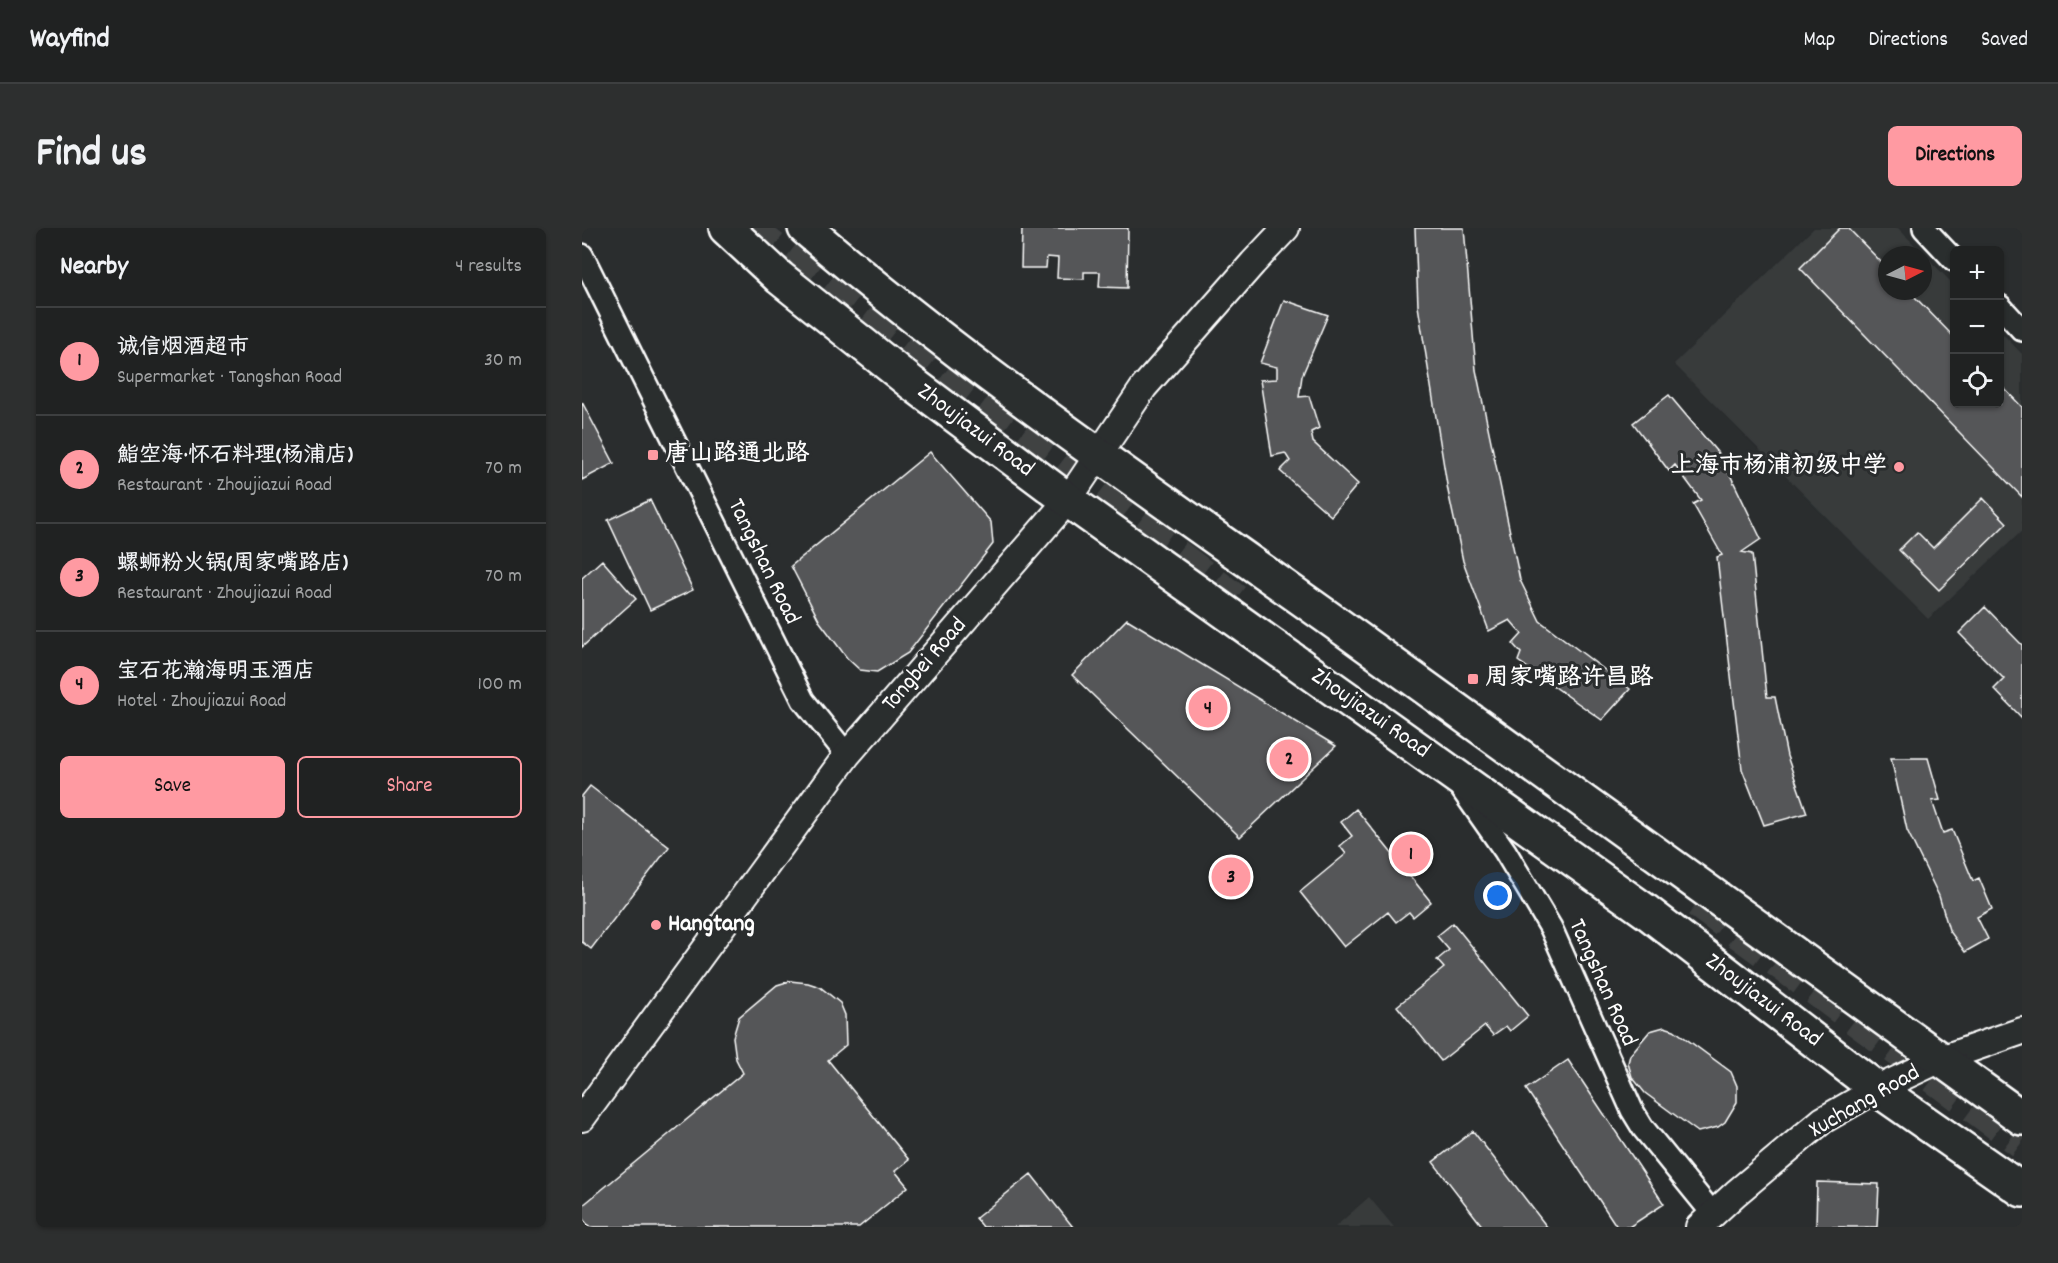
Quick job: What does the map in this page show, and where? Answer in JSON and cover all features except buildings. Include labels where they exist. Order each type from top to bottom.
[{"type":"main road","name":"Zhoujiazui Road","points":[[726,228],[780,278],[913,384],[1068,500],[1647,912],[1877,1089],[2022,1190]]},
{"type":"main road","points":[[805,228],[936,335],[1099,455],[1444,700],[2022,1118]]},
{"type":"street","name":"Tongbei Road","points":[[582,1118],[847,755],[1068,500],[1144,387],[1286,228]]},
{"type":"street","points":[[1924,228],[1950,256]]},
{"type":"street","name":"Tangshan Road","points":[[582,255],[803,700],[847,755]]},
{"type":"street","points":[[2004,310],[2022,330]]},
{"type":"street","name":"Tangshan Road","points":[[1449,770],[1505,851],[1551,928],[1632,1110],[1706,1221]]},
{"type":"street","name":"Xuchang Road","points":[[1706,1221],[1823,1120],[1877,1089],[1941,1059],[2022,1031]]},
{"type":"shaded area","name":"上海市杨浦初级中学","points":[[1814,228],[1898,228],[1916,246],[1878,246],[1878,300],[1932,300],[1932,263],[1950,281],[1950,408],[2004,408],[2004,335],[2022,354],[2022,531],[1928,619],[1674,364]]},
{"type":"shaded area","points":[[1369,1197],[1394,1227],[1335,1227]]},
{"type":"tunnel","points":[[747,228],[1235,600]]},
{"type":"tunnel","points":[[1698,902],[2022,1142]]},
{"type":"place","name":"唐山路通北路","points":[[653,455]]},
{"type":"place","name":"上海市杨浦初级中学","points":[[1899,467]]},
{"type":"place","name":"周家嘴路许昌路","points":[[1473,679]]},
{"type":"place","name":"宝石花瀚海明玉酒店","points":[[1208,708]]},
{"type":"place","name":"鮨空海·怀石料理(杨浦店)","points":[[1289,759]]},
{"type":"place","name":"诚信烟酒超市","points":[[1411,854]]},
{"type":"place","name":"螺蛳粉火锅(周家嘴路店)","points":[[1231,877]]},
{"type":"place","name":"Hangtang","points":[[656,925]]}]
